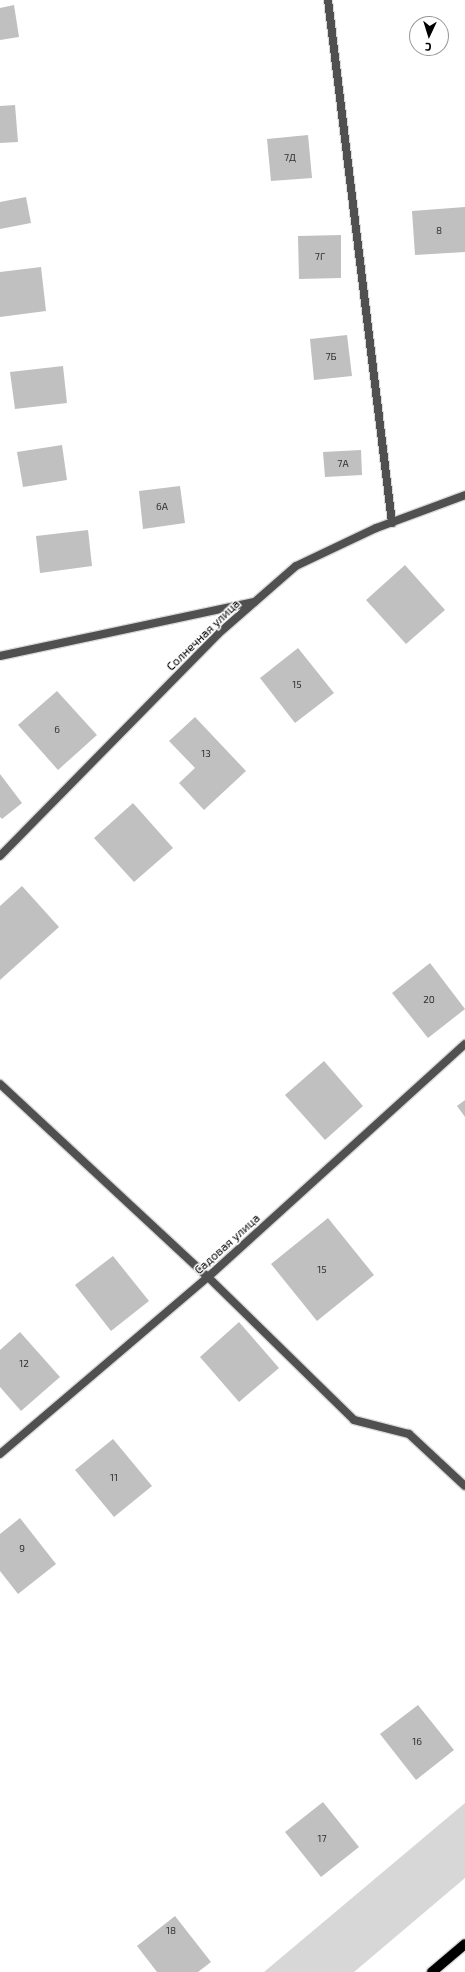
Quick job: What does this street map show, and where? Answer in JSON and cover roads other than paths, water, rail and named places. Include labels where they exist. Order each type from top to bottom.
[{"type":"main road","points":[[432,1972],[465,1944]]},
{"type":"street","points":[[328,0],[392,522]]},
{"type":"street","name":"Солнечная улица","points":[[0,856],[218,634],[296,566],[392,522],[465,495]]},
{"type":"street","points":[[0,656],[254,602]]},
{"type":"street","name":"Садовая улица","points":[[0,1454],[208,1277],[465,1044]]},
{"type":"street","points":[[0,1084],[208,1277],[354,1420],[409,1434],[465,1486]]}]
